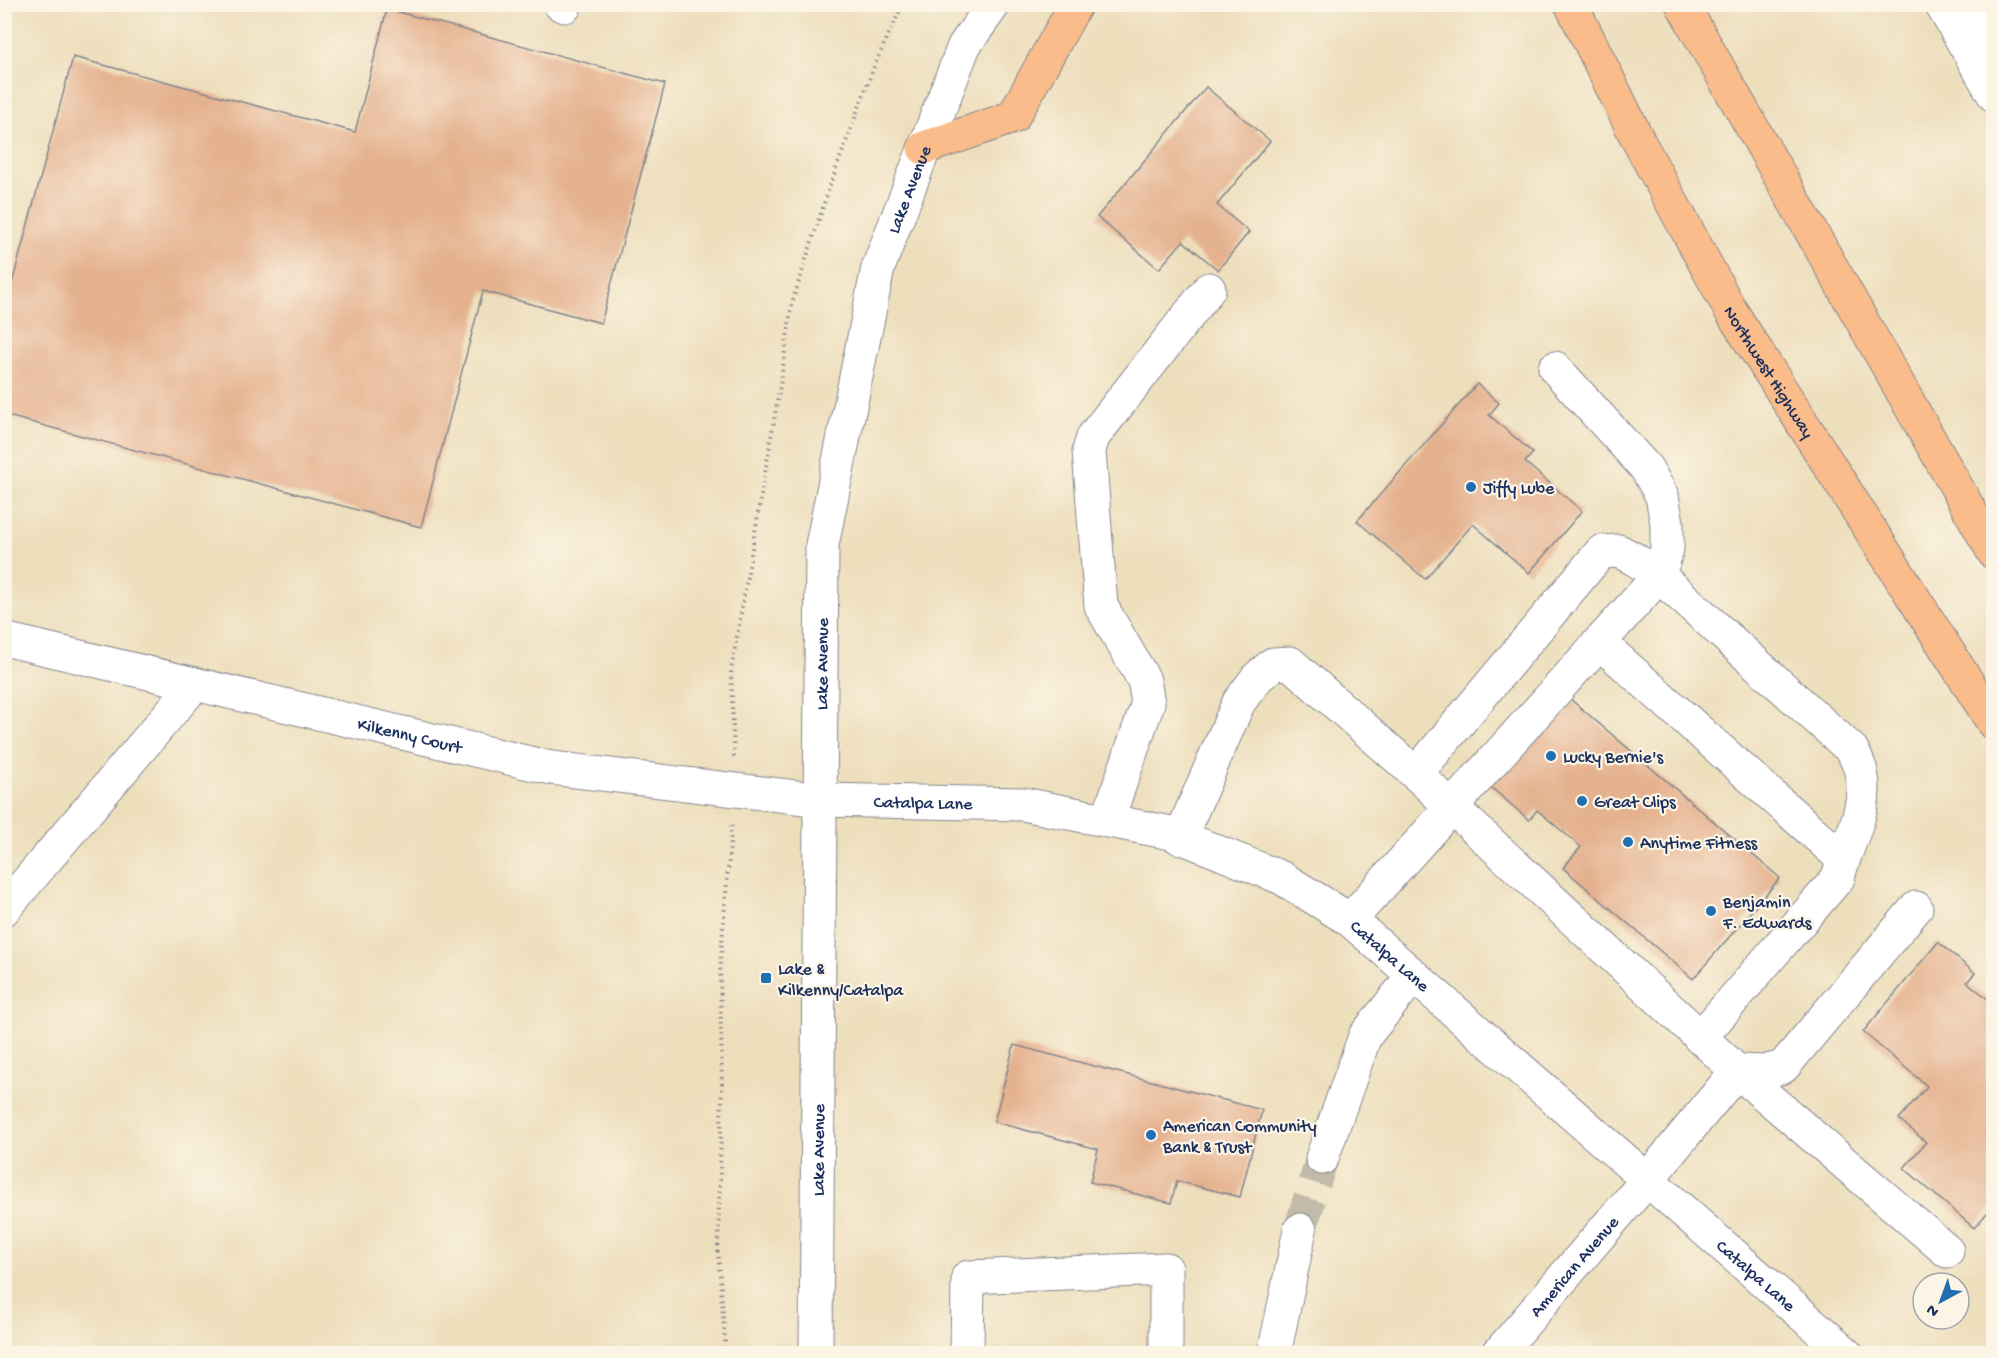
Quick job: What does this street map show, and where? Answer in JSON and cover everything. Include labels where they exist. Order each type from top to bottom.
[{"type":"main road","points":[[924,148],[1013,117],[1076,4]]},
{"type":"main road","name":"Northwest Highway","points":[[1571,4],[1639,142],[1731,311],[1994,724]]},
{"type":"main road","points":[[1682,4],[1994,553]]},
{"type":"street","name":"Lake Avenue","points":[[816,1353],[822,545],[878,268],[964,46],[994,4]]},
{"type":"street","points":[[1941,4],[1994,95]]},
{"type":"street","points":[[1959,4],[1994,35]]},
{"type":"street","points":[[1107,821],[1148,703],[1144,680],[1101,606],[1089,451],[1093,437],[1209,289]]},
{"type":"street","points":[[1350,920],[1659,576],[1667,549],[1667,523],[1662,496],[1646,468],[1556,368]]},
{"type":"street","points":[[1416,774],[1601,552],[1619,551],[1659,576],[1852,750],[1862,772],[1862,805],[1838,878],[1700,1038]]},
{"type":"street","name":"Kilkenny Court","points":[[4,639],[550,768],[821,800]]},
{"type":"street","points":[[1599,642],[1843,859]]},
{"type":"street","points":[[1180,838],[1239,702],[1257,678],[1273,664],[1290,663],[1416,774],[1700,1038],[1947,1251]]},
{"type":"street","points":[[4,909],[195,684]]},
{"type":"street","name":"Catalpa Lane","points":[[821,800],[1023,804],[1171,833],[1282,878],[1350,920],[1847,1353]]},
{"type":"street","points":[[1737,1071],[1764,1072],[1783,1066],[1916,908]]},
{"type":"street","points":[[1322,1158],[1365,1036],[1413,976]]},
{"type":"street","name":"American Avenue","points":[[1498,1353],[1647,1180],[1737,1071]]},
{"type":"street","points":[[1274,1353],[1300,1230]]},
{"type":"street","points":[[967,1353],[968,1277],[1166,1269],[1166,1353]]},
{"type":"path","points":[[726,1353],[718,1252],[722,1087],[720,964],[735,790],[731,671],[782,380],[792,303],[830,184],[875,64],[903,4]]},
{"type":"building","points":[[387,9],[665,84],[601,323],[483,291],[421,527],[4,415],[4,313],[73,57],[355,132]]},
{"type":"building","points":[[1206,87],[1270,141],[1217,205],[1249,232],[1218,270],[1183,241],[1159,269],[1097,217]]},
{"type":"building","name":"Jiffy Lube","points":[[1477,384],[1499,403],[1489,415],[1533,453],[1525,462],[1582,511],[1529,573],[1473,524],[1425,579],[1357,521]]},
{"type":"building","points":[[1562,692],[1780,878],[1693,979],[1563,868],[1581,847],[1537,810],[1529,820],[1485,782]]},
{"type":"building","points":[[1938,942],[1975,973],[1967,982],[1994,1004],[1987,1012],[1994,1017],[1994,1205],[1974,1228],[1904,1168],[1926,1142],[1899,1119],[1927,1086],[1863,1032]]},
{"type":"building","name":"American Community Bank & Trust","points":[[1014,1045],[1262,1110],[1240,1197],[1177,1181],[1171,1203],[1090,1182],[1098,1149],[994,1122]]},
{"type":"tunnel","points":[[1300,1230],[1322,1158]]},
{"type":"place","name":"Jiffy Lube","points":[[1471,487]]},
{"type":"place","name":"Lucky Bernie's","points":[[1551,756]]},
{"type":"place","name":"Great Clips","points":[[1582,801]]},
{"type":"place","name":"Anytime Fitness","points":[[1628,842]]},
{"type":"place","name":"Benjamin F. Edwards","points":[[1711,911]]},
{"type":"place","name":"Lake & Kilkenny/Catalpa","points":[[766,978]]},
{"type":"place","name":"American Community Bank & Trust","points":[[1151,1135]]}]
